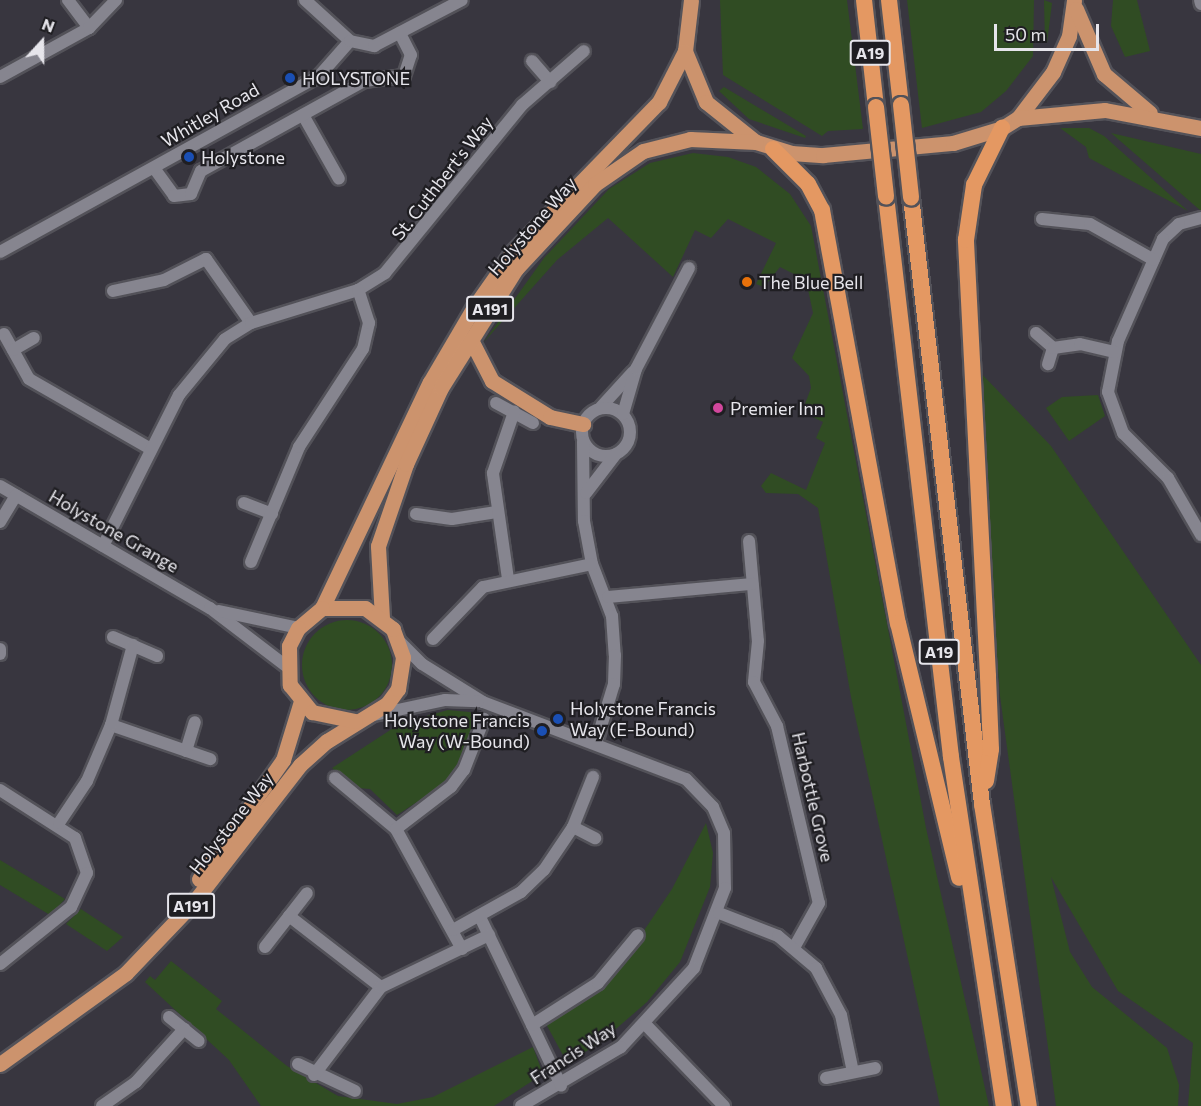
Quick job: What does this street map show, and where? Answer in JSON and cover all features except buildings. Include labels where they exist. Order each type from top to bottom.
[{"type":"highway","name":"A19","points":[[864,0],[974,925],[1004,1106]]},
{"type":"highway","name":"A19","points":[[889,0],[982,804],[1029,1106]]},
{"type":"highway","points":[[982,804],[991,749],[966,240],[974,185],[1002,128]]},
{"type":"highway","points":[[773,149],[808,184],[822,210],[898,622],[974,925]]},
{"type":"main road","points":[[1074,2],[1104,74],[1155,116]]},
{"type":"main road","points":[[687,4],[685,51],[706,102],[756,142],[773,149],[835,154],[953,143],[1002,128],[1018,118],[1053,72],[1074,2]]},
{"type":"main road","name":"Holystone Way","points":[[298,628],[322,608],[430,382],[474,307],[512,252],[659,102],[685,51]]},
{"type":"main road","points":[[1018,118],[1071,109],[1155,116],[1201,128]]},
{"type":"main road","name":"Holystone Way","points":[[382,618],[376,571],[386,516],[441,388],[516,269],[619,164],[667,143],[756,142]]},
{"type":"main road","points":[[471,340],[492,381],[550,417],[583,424]]},
{"type":"main road","name":"Holystone Way","points":[[0,1064],[126,974],[193,903],[300,765],[355,721],[372,715],[398,689],[403,672],[400,642],[382,618],[355,606],[322,608]]},
{"type":"main road","points":[[298,628],[286,666],[300,701]]},
{"type":"main road","name":"Holystone Way","points":[[0,1054],[83,997],[178,907],[283,760],[300,701],[325,718],[355,721]]},
{"type":"street","points":[[68,0],[89,28]]},
{"type":"street","points":[[0,77],[89,28],[116,0]]},
{"type":"street","points":[[305,0],[350,41],[374,46],[462,0]]},
{"type":"street","points":[[154,168],[166,190],[183,197],[196,187],[201,171],[364,81],[404,76],[411,55],[400,33]]},
{"type":"street","name":"Whitley Road","points":[[0,252],[320,75],[350,41]]},
{"type":"street","name":"St. Cuthbert's Way","points":[[103,546],[149,448],[179,394],[209,357],[251,323],[357,290],[408,251],[459,179],[522,105],[584,51]]},
{"type":"street","points":[[532,61],[550,82]]},
{"type":"street","points":[[303,115],[339,179]]},
{"type":"street","points":[[1201,218],[1169,231],[1154,260],[1115,352],[1108,392],[1116,420],[1168,478],[1201,535]]},
{"type":"street","points":[[1042,219],[1090,224],[1154,260]]},
{"type":"street","points":[[113,291],[164,280],[206,259],[251,323]]},
{"type":"street","points":[[585,495],[600,468],[616,454],[630,435],[623,414],[636,369],[689,268]]},
{"type":"street","points":[[251,562],[299,447],[363,349],[369,323],[357,290]]},
{"type":"street","points":[[1035,333],[1053,348],[1080,344],[1115,352]]},
{"type":"street","points":[[4,334],[29,380],[149,448]]},
{"type":"street","points":[[13,350],[34,338]]},
{"type":"street","points":[[1048,364],[1053,348]]},
{"type":"street","points":[[596,743],[614,684],[608,597],[592,564],[585,495],[583,424],[636,369]]},
{"type":"street","points":[[496,403],[533,423]]},
{"type":"street","points":[[601,407],[623,414]]},
{"type":"street","points":[[508,579],[496,512],[493,473],[514,412]]},
{"type":"street","points":[[584,442],[601,456],[616,454]]},
{"type":"street","name":"Holystone Grange","points":[[0,486],[210,608],[286,666]]},
{"type":"street","points":[[0,522],[16,495]]},
{"type":"street","points":[[244,503],[272,514]]},
{"type":"street","points":[[416,514],[452,519],[496,512]]},
{"type":"street","name":"Harbottle Grove","points":[[749,541],[758,640],[754,682],[780,735],[819,903],[795,946]]},
{"type":"street","points":[[433,639],[475,592],[508,579],[592,564]]},
{"type":"street","points":[[608,597],[752,584]]},
{"type":"street","name":"Holystone Grange","points":[[210,608],[298,628]]},
{"type":"street","points":[[113,636],[157,656]]},
{"type":"street","name":"Francis Way","points":[[400,642],[422,664],[483,702],[686,779],[713,807],[728,856],[719,913],[694,968],[645,1024],[561,1085],[521,1106]]},
{"type":"street","points":[[59,823],[87,781],[111,725],[133,645]]},
{"type":"street","points":[[0,649],[0,654]]},
{"type":"street","name":"Francis Way","points":[[372,715],[445,700],[483,702]]},
{"type":"street","points":[[396,829],[451,787],[464,770],[484,719]]},
{"type":"street","points":[[186,751],[195,722]]},
{"type":"street","points":[[111,725],[210,759]]},
{"type":"street","points":[[453,930],[480,917],[544,870],[573,827],[593,777]]},
{"type":"street","points":[[335,778],[396,829],[462,949]]},
{"type":"street","points":[[0,790],[59,823],[83,855],[83,890],[64,914],[0,964]]},
{"type":"street","points":[[573,827],[595,838]]},
{"type":"street","points":[[265,947],[307,893]]},
{"type":"street","points":[[719,913],[795,946],[833,995],[853,1072]]},
{"type":"street","points":[[289,916],[381,987]]},
{"type":"street","points":[[480,917],[561,1085]]},
{"type":"street","points":[[314,1075],[381,987],[489,935]]},
{"type":"street","points":[[532,1025],[598,983],[638,935]]},
{"type":"street","points":[[169,1017],[200,1041]]},
{"type":"street","points":[[645,1024],[724,1106]]},
{"type":"street","points":[[102,1106],[136,1082],[184,1029]]},
{"type":"street","points":[[298,1064],[314,1075],[354,1091]]},
{"type":"street","points":[[826,1078],[876,1068]]},
{"type":"green space","points":[[720,0],[847,0],[863,129],[828,131],[822,136],[723,75]]},
{"type":"green space","points":[[907,0],[1034,0],[1033,56],[1006,91],[981,112],[922,128]]},
{"type":"green space","points":[[1044,0],[1052,3],[1047,43],[1045,42]]},
{"type":"green space","points":[[1113,0],[1137,0],[1150,51],[1125,57],[1111,26]]},
{"type":"green space","points":[[724,87],[806,136],[805,138],[749,119],[719,91]]},
{"type":"green space","points":[[1060,128],[1089,128],[1104,136],[1188,211],[1089,158],[1086,147]]},
{"type":"green space","points":[[1111,133],[1201,154],[1201,211]]},
{"type":"green space","points":[[693,153],[728,157],[756,167],[790,194],[811,226],[926,828],[989,1106],[940,1106],[851,697],[818,508],[798,494],[766,493],[761,486],[771,473],[806,490],[825,443],[816,438],[823,422],[802,412],[811,388],[809,376],[792,358],[813,313],[806,280],[780,267],[764,287],[756,284],[776,243],[728,219],[711,238],[695,230],[673,277],[608,218],[557,260],[483,343],[544,258],[609,189],[650,163]]},
{"type":"green space","points":[[976,368],[1051,446],[1201,665],[1201,1106],[1188,1106],[1193,1043],[1118,991],[1051,877],[1070,952],[1092,987],[1167,1048],[1179,1085],[1178,1106],[1056,1106],[1000,696]]},
{"type":"green space","points":[[1098,395],[1105,416],[1069,441],[1046,408],[1062,397]]},
{"type":"green space","points":[[338,620],[356,620],[372,627],[385,640],[392,656],[392,674],[385,690],[372,703],[356,710],[338,710],[322,703],[309,690],[302,674],[302,656],[309,640],[322,627]]},
{"type":"green space","points":[[448,710],[480,713],[462,761],[448,782],[397,815],[370,789],[358,788],[332,768],[401,723]]},
{"type":"green space","points":[[706,823],[713,853],[710,887],[680,962],[647,1002],[602,1041],[576,1058],[564,1057],[545,1022],[620,966],[672,889]]},
{"type":"green space","points":[[0,860],[65,899],[50,915],[0,885]]},
{"type":"green space","points":[[81,909],[123,937],[107,951],[66,924]]},
{"type":"green space","points":[[171,961],[222,1001],[216,1009],[287,1066],[338,1096],[397,1104],[433,1097],[533,1047],[543,1074],[494,1106],[261,1106],[229,1060],[145,982],[150,976],[155,980]]},
{"type":"place","name":"HOLYSTONE","points":[[290,78]]},
{"type":"place","name":"Holystone","points":[[189,157]]},
{"type":"place","name":"The Blue Bell","points":[[747,282]]},
{"type":"place","name":"Premier Inn","points":[[718,408]]},
{"type":"place","name":"Holystone Francis Way (E-Bound)","points":[[558,719]]},
{"type":"place","name":"Holystone Francis Way (W-Bound)","points":[[542,731]]}]
